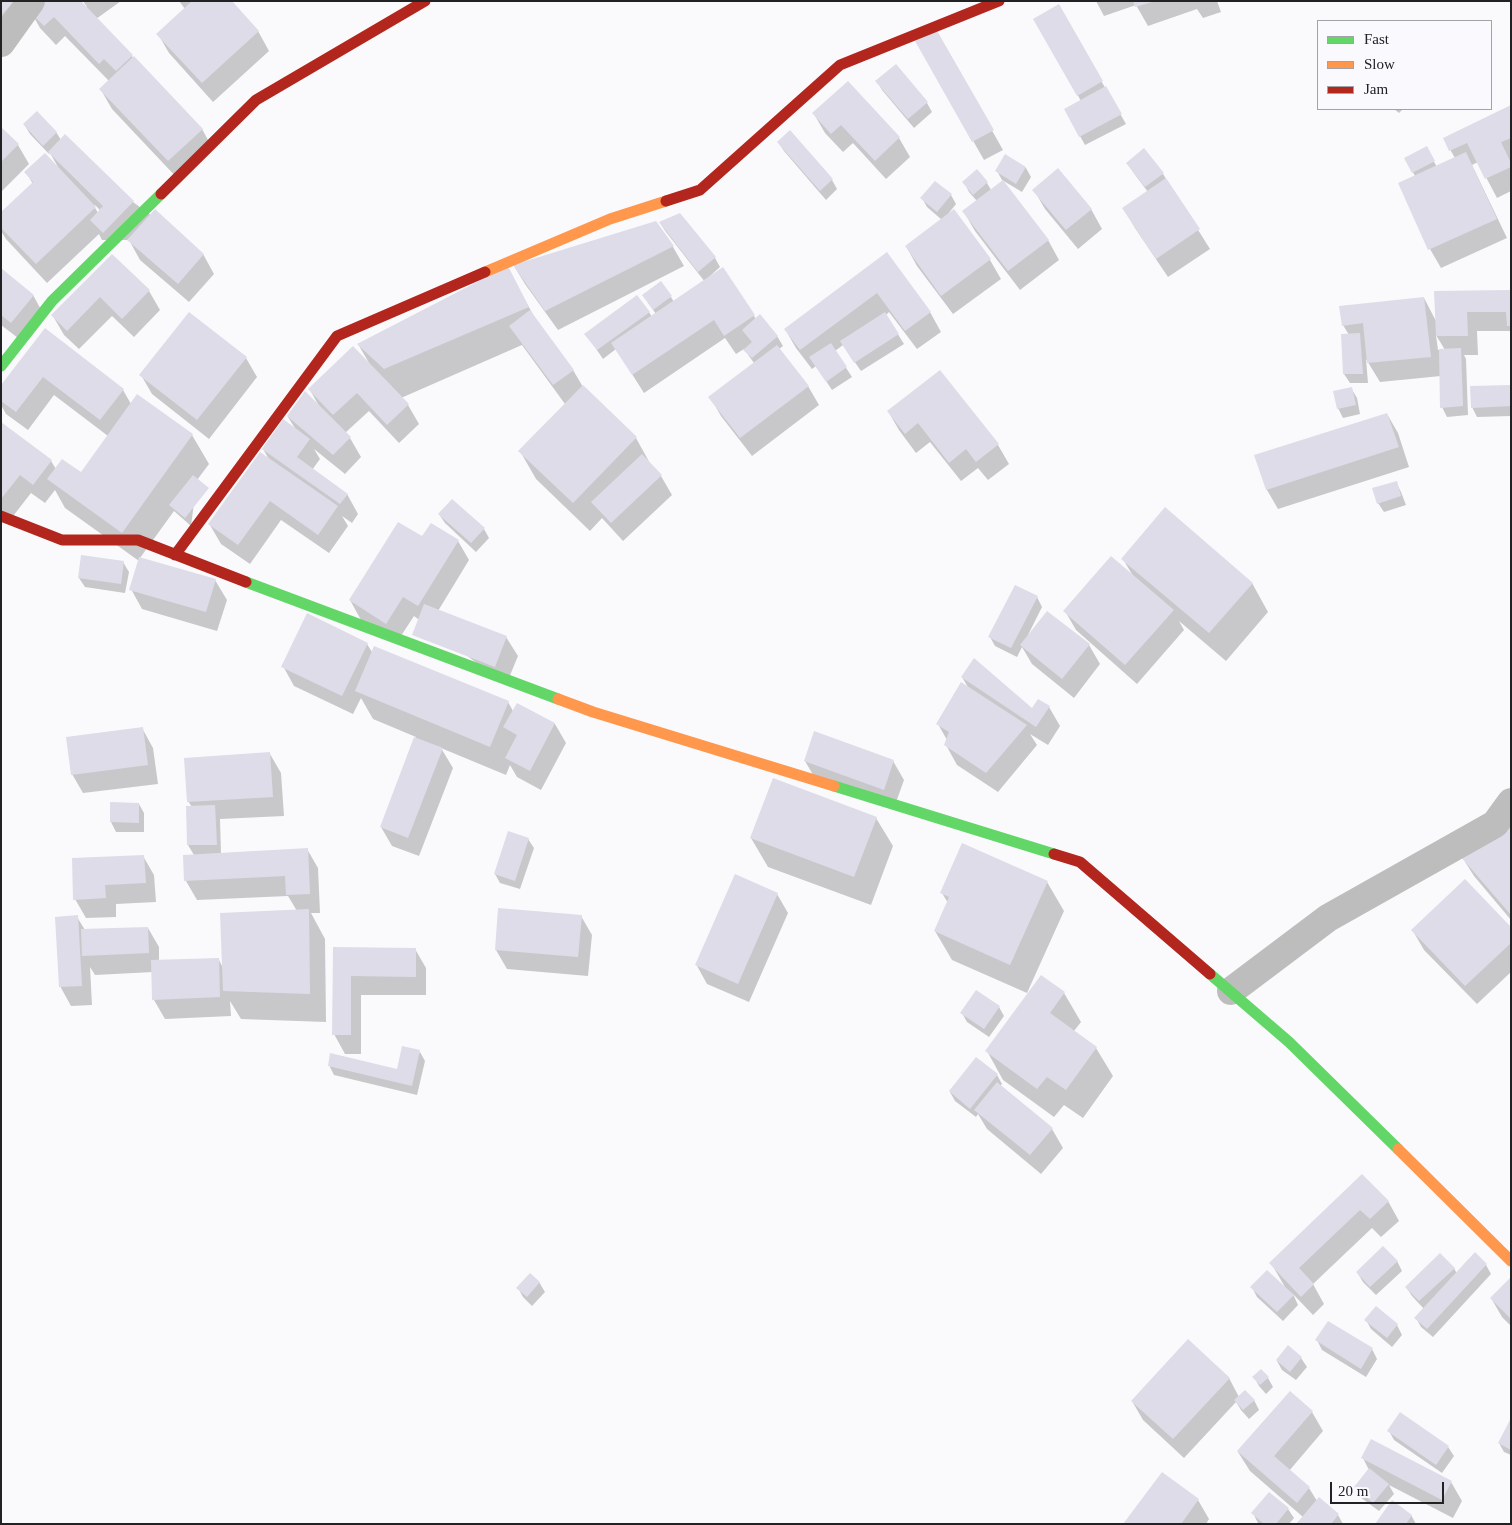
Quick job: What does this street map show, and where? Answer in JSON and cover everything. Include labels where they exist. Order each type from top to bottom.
[{"type":"street","points":[[1,43],[31,1]]},
{"type":"street","points":[[1,366],[52,301],[256,100],[425,1]]},
{"type":"street","points":[[175,555],[337,336],[610,220],[700,190],[840,65],[999,1]]},
{"type":"street","points":[[1,516],[62,540],[138,540],[593,712],[1080,862],[1289,1042],[1511,1261]]},
{"type":"street","points":[[1231,991],[1328,918],[1496,824],[1511,802]]},
{"type":"building","points":[[1,1],[14,1],[1,16]]},
{"type":"building","points":[[35,1],[81,1],[133,55],[116,71],[104,59],[99,64],[54,17],[44,26],[27,9]]},
{"type":"building","points":[[192,1],[232,1],[259,31],[202,83],[156,34]]},
{"type":"building","points":[[1133,1],[1152,1],[1152,2],[1135,7]]},
{"type":"building","points":[[1059,4],[1103,81],[1077,96],[1033,19]]},
{"type":"building","points":[[936,29],[994,130],[972,142],[915,41]]},
{"type":"building","points":[[134,56],[203,129],[168,161],[99,89]]},
{"type":"building","points":[[896,64],[928,102],[908,119],[875,81]]},
{"type":"building","points":[[848,81],[900,137],[875,161],[841,125],[831,134],[812,113]]},
{"type":"building","points":[[1106,86],[1122,114],[1079,137],[1064,109]]},
{"type":"building","points":[[1511,105],[1511,138],[1501,142],[1511,167],[1485,179],[1467,143],[1449,151],[1443,138]]},
{"type":"building","points":[[37,111],[57,132],[43,146],[23,124]]},
{"type":"building","points":[[1,127],[19,144],[1,162]]},
{"type":"building","points":[[790,130],[833,179],[820,191],[777,142]]},
{"type":"building","points":[[65,134],[134,201],[103,233],[90,220],[103,206],[48,152]]},
{"type":"building","points":[[1427,146],[1435,161],[1412,173],[1404,158]]},
{"type":"building","points":[[1144,148],[1164,173],[1145,187],[1126,163]]},
{"type":"building","points":[[1466,152],[1497,219],[1428,250],[1398,183]]},
{"type":"building","points":[[45,153],[96,207],[36,264],[1,228],[1,212],[33,182],[24,172]]},
{"type":"building","points":[[1005,154],[1026,167],[1016,184],[995,171]]},
{"type":"building","points":[[1058,168],[1092,209],[1066,230],[1032,190]]},
{"type":"building","points":[[977,169],[988,182],[973,195],[962,182]]},
{"type":"building","points":[[1166,178],[1200,229],[1156,259],[1122,208]]},
{"type":"building","points":[[1003,180],[1049,240],[1008,271],[962,211]]},
{"type":"building","points":[[935,181],[952,194],[937,212],[920,198]]},
{"type":"building","points":[[155,209],[204,254],[178,284],[127,240]]},
{"type":"building","points":[[954,209],[991,259],[941,296],[905,246]]},
{"type":"building","points":[[680,213],[716,257],[698,272],[659,222]]},
{"type":"building","points":[[656,221],[674,246],[545,311],[513,265]]},
{"type":"building","points":[[887,252],[931,312],[905,331],[877,293],[800,350],[784,329]]},
{"type":"building","points":[[112,254],[150,290],[122,319],[100,297],[67,331],[51,315]]},
{"type":"building","points":[[508,266],[529,307],[384,369],[357,344]]},
{"type":"building","points":[[723,267],[755,315],[724,336],[714,320],[632,375],[611,343]]},
{"type":"building","points":[[1,268],[34,295],[11,323],[1,315]]},
{"type":"building","points":[[661,281],[672,296],[653,310],[642,295]]},
{"type":"building","points":[[1511,290],[1511,326],[1507,326],[1506,312],[1467,312],[1468,336],[1436,336],[1434,291]]},
{"type":"building","points":[[637,295],[650,312],[597,350],[584,334]]},
{"type":"building","points":[[1424,297],[1431,357],[1367,363],[1363,323],[1342,326],[1339,306]]},
{"type":"building","points":[[530,310],[574,370],[553,385],[509,326]]},
{"type":"building","points":[[189,312],[247,357],[197,420],[139,375]]},
{"type":"building","points":[[885,312],[899,334],[854,363],[840,341]]},
{"type":"building","points":[[760,314],[778,336],[752,358],[743,350],[752,342],[742,330]]},
{"type":"building","points":[[45,328],[124,389],[100,420],[43,377],[16,412],[1,401],[1,385]]},
{"type":"building","points":[[1360,333],[1363,374],[1343,374],[1341,334]]},
{"type":"building","points":[[831,343],[847,367],[826,382],[809,357]]},
{"type":"building","points":[[777,345],[809,386],[740,438],[708,397]]},
{"type":"building","points":[[353,346],[409,404],[387,425],[357,393],[333,415],[308,389]]},
{"type":"building","points":[[1461,348],[1463,406],[1440,408],[1439,349]]},
{"type":"building","points":[[940,370],[999,444],[976,462],[966,449],[949,463],[918,423],[905,434],[887,411]]},
{"type":"building","points":[[583,385],[637,437],[573,503],[518,451]]},
{"type":"building","points":[[1511,385],[1511,406],[1471,408],[1470,386]]},
{"type":"building","points":[[1352,387],[1356,405],[1337,409],[1333,391]]},
{"type":"building","points":[[305,391],[351,437],[333,455],[287,416]]},
{"type":"building","points":[[137,394],[193,434],[122,533],[47,479],[62,459],[81,472]]},
{"type":"building","points":[[1387,413],[1399,447],[1266,490],[1254,455]]},
{"type":"building","points":[[283,419],[310,439],[297,457],[348,494],[340,504],[262,449]]},
{"type":"building","points":[[1,422],[52,460],[33,485],[20,475],[1,499]]},
{"type":"building","points":[[260,452],[338,506],[318,535],[270,501],[238,545],[208,524]]},
{"type":"building","points":[[642,454],[662,475],[611,523],[591,502]]},
{"type":"building","points":[[193,475],[209,488],[185,518],[169,505]]},
{"type":"building","points":[[1397,481],[1401,496],[1377,504],[1372,488]]},
{"type":"building","points":[[452,499],[485,528],[471,543],[438,514]]},
{"type":"building","points":[[1165,507],[1253,583],[1209,633],[1121,559]]},
{"type":"building","points":[[398,522],[422,536],[431,523],[459,540],[418,606],[403,597],[386,624],[349,600]]},
{"type":"building","points":[[81,555],[124,561],[121,584],[78,578]]},
{"type":"building","points":[[1111,556],[1174,610],[1125,665],[1063,611]]},
{"type":"building","points":[[139,557],[216,579],[206,612],[129,590]]},
{"type":"building","points":[[1015,585],[1038,596],[1011,648],[988,637]]},
{"type":"building","points":[[424,604],[507,636],[495,667],[412,635]]},
{"type":"building","points":[[1047,611],[1090,644],[1062,679],[1020,645]]},
{"type":"building","points":[[307,613],[368,643],[342,696],[281,667]]},
{"type":"building","points":[[374,646],[509,701],[490,747],[355,691]]},
{"type":"building","points":[[974,658],[1032,708],[1038,699],[1050,706],[1036,727],[961,677]]},
{"type":"building","points":[[961,682],[1027,725],[986,773],[944,745],[949,732],[936,724]]},
{"type":"building","points":[[517,703],[555,723],[530,771],[505,758],[517,735],[503,727]]},
{"type":"building","points":[[143,727],[148,765],[71,775],[66,737]]},
{"type":"building","points":[[814,731],[894,760],[884,790],[804,761]]},
{"type":"building","points":[[414,737],[443,748],[408,838],[380,827]]},
{"type":"building","points":[[270,752],[273,797],[187,802],[184,758]]},
{"type":"building","points":[[773,778],[877,817],[854,877],[750,838]]},
{"type":"building","points":[[110,802],[139,803],[139,823],[110,822]]},
{"type":"building","points":[[215,805],[217,845],[187,845],[186,806]]},
{"type":"building","points":[[1511,818],[1511,915],[1461,857]]},
{"type":"building","points":[[508,831],[529,838],[515,881],[494,874]]},
{"type":"building","points":[[962,843],[1048,881],[1010,965],[934,931],[949,897],[940,893]]},
{"type":"building","points":[[308,848],[310,894],[286,895],[285,876],[184,881],[183,855]]},
{"type":"building","points":[[144,855],[146,883],[105,885],[106,898],[73,900],[72,858]]},
{"type":"building","points":[[735,874],[778,893],[738,984],[695,965]]},
{"type":"building","points":[[1465,879],[1511,927],[1511,943],[1465,986],[1411,930]]},
{"type":"building","points":[[498,908],[582,915],[578,957],[495,950]]},
{"type":"building","points":[[309,909],[310,994],[223,991],[220,913]]},
{"type":"building","points":[[78,915],[82,986],[59,987],[55,917]]},
{"type":"building","points":[[148,927],[149,953],[82,956],[81,929]]},
{"type":"building","points":[[333,947],[416,948],[416,977],[351,976],[351,1035],[332,1035]]},
{"type":"building","points":[[219,958],[220,997],[152,1000],[151,960]]},
{"type":"building","points":[[1041,975],[1065,992],[1050,1013],[1097,1047],[1066,1090],[1047,1077],[1037,1089],[985,1051]]},
{"type":"building","points":[[976,990],[1000,1006],[984,1029],[960,1013]]},
{"type":"building","points":[[402,1046],[420,1050],[412,1086],[328,1066],[330,1053],[397,1069]]},
{"type":"building","points":[[976,1057],[998,1074],[970,1109],[949,1091]]},
{"type":"building","points":[[997,1082],[1053,1128],[1030,1155],[974,1110]]},
{"type":"building","points":[[1362,1174],[1389,1201],[1370,1219],[1360,1210],[1299,1268],[1314,1284],[1301,1297],[1269,1263]]},
{"type":"building","points":[[1383,1246],[1398,1261],[1370,1287],[1356,1272]]},
{"type":"building","points":[[1475,1252],[1487,1264],[1427,1329],[1414,1318]]},
{"type":"building","points":[[1440,1253],[1455,1268],[1419,1301],[1405,1287]]},
{"type":"building","points":[[1267,1270],[1294,1295],[1277,1312],[1250,1287]]},
{"type":"building","points":[[530,1273],[540,1282],[527,1297],[516,1288]]},
{"type":"building","points":[[1511,1277],[1511,1319],[1490,1298]]},
{"type":"building","points":[[1376,1306],[1398,1324],[1387,1338],[1364,1320]]},
{"type":"building","points":[[1328,1321],[1373,1348],[1361,1369],[1315,1340]]},
{"type":"building","points":[[1188,1339],[1230,1378],[1173,1439],[1131,1401]]},
{"type":"building","points":[[1288,1345],[1302,1357],[1290,1372],[1276,1360]]},
{"type":"building","points":[[1261,1369],[1269,1377],[1260,1385],[1252,1377]]},
{"type":"building","points":[[1245,1390],[1255,1400],[1243,1410],[1234,1400]]},
{"type":"building","points":[[1290,1391],[1313,1411],[1274,1456],[1310,1487],[1297,1503],[1237,1451]]},
{"type":"building","points":[[1400,1412],[1449,1446],[1436,1465],[1387,1431]]},
{"type":"building","points":[[1511,1418],[1511,1450],[1498,1443]]},
{"type":"building","points":[[1371,1439],[1452,1481],[1442,1500],[1361,1458]]},
{"type":"building","points":[[1369,1468],[1389,1484],[1373,1503],[1354,1487]]},
{"type":"building","points":[[1162,1472],[1199,1499],[1181,1524],[1123,1524]]},
{"type":"building","points":[[1269,1492],[1289,1508],[1276,1524],[1264,1524],[1251,1513]]},
{"type":"building","points":[[1319,1497],[1339,1514],[1331,1524],[1296,1524]]},
{"type":"building","points":[[1392,1500],[1412,1515],[1406,1524],[1375,1524]]},
{"type":"traffic: fast","points":[[1,366],[52,301],[161,194]]},
{"type":"traffic: fast","points":[[246,582],[558,699]]},
{"type":"traffic: fast","points":[[834,786],[1054,854]]},
{"type":"traffic: fast","points":[[1210,974],[1289,1042],[1398,1149]]},
{"type":"traffic: slow","points":[[485,272],[610,219],[666,201]]},
{"type":"traffic: slow","points":[[558,699],[593,712],[834,786]]},
{"type":"traffic: slow","points":[[1398,1149],[1511,1261]]},
{"type":"traffic: jam","points":[[161,194],[256,100],[425,1]]},
{"type":"traffic: jam","points":[[666,201],[700,190],[840,65],[999,1]]},
{"type":"traffic: jam","points":[[175,555],[337,336],[485,272]]},
{"type":"traffic: jam","points":[[1,516],[62,540],[138,540],[246,582]]},
{"type":"traffic: jam","points":[[1054,854],[1080,862],[1210,974]]}]
